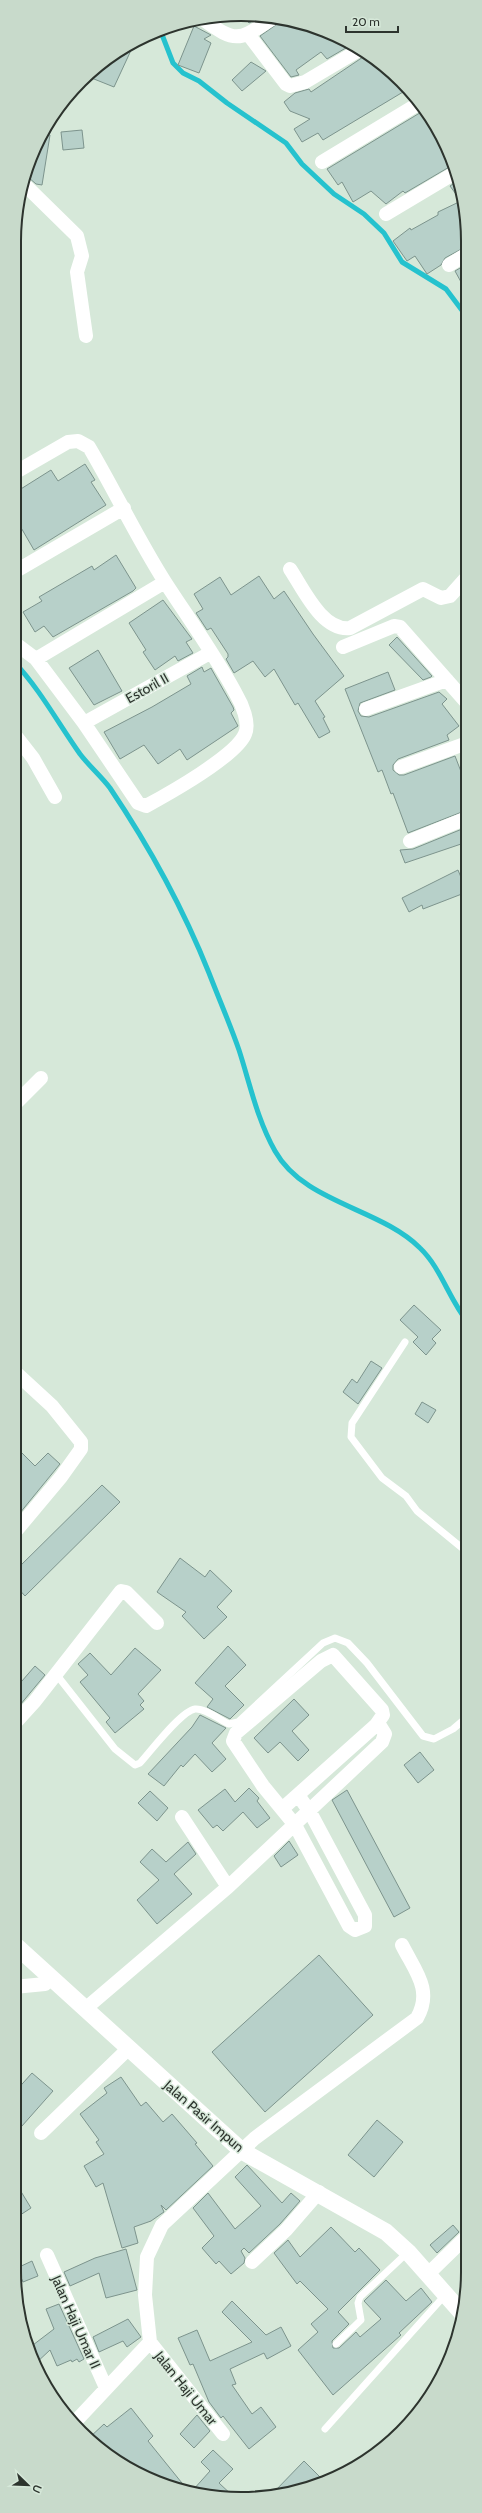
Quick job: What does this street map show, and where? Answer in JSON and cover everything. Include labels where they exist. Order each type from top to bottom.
[{"type":"street","points":[[209,23],[230,37],[242,38],[266,23]]},
{"type":"street","points":[[248,34],[286,84],[290,86],[306,82],[355,53]]},
{"type":"street","points":[[322,162],[415,106]]},
{"type":"street","points":[[386,214],[451,176]]},
{"type":"street","points":[[27,187],[77,236],[82,256],[77,272],[86,336]]},
{"type":"street","points":[[449,264],[461,258]]},
{"type":"street","points":[[21,469],[68,442],[78,441],[89,447],[165,582],[188,614],[210,653],[237,695],[247,723],[246,734],[237,746],[173,792],[146,806],[138,803],[84,723],[36,659],[21,648]]},
{"type":"street","points":[[21,568],[124,508]]},
{"type":"street","points":[[290,570],[327,621],[340,629],[350,628],[423,589],[441,598],[450,596],[461,584]]},
{"type":"street","points":[[36,659],[165,582]]},
{"type":"street","points":[[343,647],[394,626],[400,627],[461,696]]},
{"type":"street","name":"Estoril II","points":[[84,723],[210,653]]},
{"type":"street","points":[[366,709],[447,680]]},
{"type":"street","points":[[21,743],[33,758],[55,797]]},
{"type":"street","points":[[401,767],[461,745]]},
{"type":"street","points":[[410,841],[461,820]]},
{"type":"street","points":[[21,1098],[41,1078]]},
{"type":"street","points":[[21,1378],[52,1406],[81,1442],[81,1449],[61,1477],[21,1525]]},
{"type":"street","points":[[21,1716],[35,1701],[124,1590],[157,1623]]},
{"type":"street","points":[[282,1809],[376,1724],[383,1715],[382,1710],[333,1655],[321,1661],[236,1733],[234,1745],[282,1809],[295,1825],[349,1926],[355,1930],[361,1929],[365,1926],[365,1915],[310,1812],[298,1795]]},
{"type":"street","points":[[86,2009],[228,1887],[310,1812],[382,1742],[385,1734],[380,1726],[376,1724]]},
{"type":"street","points":[[182,1817],[228,1887]]},
{"type":"street","name":"Jalan Haji Umar","points":[[223,2434],[150,2342],[145,2294],[147,2256],[162,2225],[261,2134],[417,2018],[423,2006],[424,1987],[402,1945]]},
{"type":"street","name":"Jalan Pasir Impun","points":[[21,1951],[242,2151],[319,2192],[386,2232],[408,2252],[458,2308]]},
{"type":"street","points":[[21,1986],[45,1984],[50,1978]]},
{"type":"street","points":[[41,2133],[129,2048]]},
{"type":"street","points":[[252,2262],[286,2230],[319,2192]]},
{"type":"street","points":[[428,2274],[461,2242]]},
{"type":"street","name":"Jalan Haji Umar II","points":[[47,2255],[106,2388]]},
{"type":"street","name":"Jalan Haji Umar","points":[[78,2419],[150,2342]]},
{"type":"lane","points":[[405,1342],[402,1351],[352,1423],[351,1436],[382,1478],[406,1496],[417,1511],[461,1547]]},
{"type":"lane","points":[[56,1674],[115,1749],[135,1765],[140,1763],[183,1716],[195,1709],[203,1710],[229,1724],[238,1722],[323,1643],[335,1638],[348,1643],[367,1663],[423,1736],[434,1739],[453,1729],[461,1722]]},
{"type":"lane","points":[[336,2344],[361,2320],[358,2303],[360,2297],[408,2252]]},
{"type":"lane","points":[[325,2429],[446,2294]]},
{"type":"building","points":[[277,24],[298,28],[346,48],[327,59],[321,52],[296,70],[299,75],[291,77],[260,36]]},
{"type":"building","points":[[194,26],[211,35],[204,39],[211,43],[199,73],[178,65]]},
{"type":"building","points":[[131,50],[114,87],[93,79],[107,66]]},
{"type":"building","points":[[362,58],[375,66],[397,85],[403,92],[323,140],[318,133],[302,142],[294,129],[310,119],[290,111],[284,102],[295,93],[309,89],[311,92]]},
{"type":"building","points":[[251,62],[266,71],[242,91],[232,80]]},
{"type":"building","points":[[420,113],[432,131],[448,168],[405,193],[403,191],[386,204],[371,191],[353,202],[342,182],[338,185],[327,169]]},
{"type":"building","points":[[82,130],[84,148],[63,150],[61,132]]},
{"type":"building","points":[[48,135],[50,135],[42,185],[36,184],[30,179],[38,157]]},
{"type":"building","points":[[454,183],[456,195],[450,186]]},
{"type":"building","points":[[458,203],[461,227],[461,249],[445,258],[441,265],[427,274],[415,256],[407,261],[393,241],[410,228],[411,230],[438,215],[438,212]]},
{"type":"building","points":[[461,268],[461,282],[455,271]]},
{"type":"building","points":[[85,464],[95,480],[91,482],[106,505],[34,550],[21,528],[21,489],[51,470],[58,481]]},
{"type":"building","points":[[116,555],[136,588],[133,591],[53,637],[44,626],[35,632],[23,612],[42,601],[39,597],[92,566],[94,570]]},
{"type":"building","points":[[259,576],[274,599],[284,591],[344,676],[315,701],[325,717],[323,718],[330,732],[319,738],[298,703],[295,705],[274,669],[265,677],[253,661],[234,673],[226,659],[228,654],[211,628],[207,630],[196,613],[203,609],[194,594],[220,577],[231,595]]},
{"type":"building","points":[[163,600],[192,639],[186,642],[193,653],[178,661],[175,656],[155,670],[143,652],[146,650],[129,623]]},
{"type":"building","points":[[397,637],[432,676],[431,677],[423,680],[389,645]]},
{"type":"building","points":[[98,650],[122,691],[94,705],[69,668]]},
{"type":"building","points":[[202,667],[204,672],[211,668],[233,707],[234,710],[231,713],[238,726],[187,760],[180,749],[158,764],[144,745],[120,759],[104,732],[152,707],[191,684],[187,676]]},
{"type":"building","points":[[388,672],[395,690],[360,703],[358,711],[361,716],[369,717],[439,692],[447,699],[442,704],[459,726],[447,735],[449,740],[398,759],[393,765],[393,770],[399,775],[404,775],[455,756],[461,772],[461,812],[408,833],[393,793],[391,794],[382,770],[378,772],[345,689]]},
{"type":"building","points":[[461,829],[461,844],[405,863],[400,850],[413,849]]},
{"type":"building","points":[[458,870],[461,877],[461,894],[423,909],[422,905],[409,912],[402,898]]},
{"type":"building","points":[[414,1305],[441,1330],[432,1339],[436,1343],[426,1355],[413,1342],[418,1337],[400,1320]]},
{"type":"building","points":[[371,1361],[382,1368],[358,1404],[343,1392],[352,1379],[357,1383]]},
{"type":"building","points":[[422,1402],[436,1410],[428,1423],[415,1414]]},
{"type":"building","points":[[21,1452],[35,1466],[48,1453],[60,1464],[21,1512]]},
{"type":"building","points":[[102,1485],[120,1502],[25,1596],[21,1592],[21,1565]]},
{"type":"building","points":[[180,1558],[205,1577],[210,1570],[232,1591],[217,1607],[227,1617],[204,1639],[182,1616],[186,1612],[157,1592]]},
{"type":"building","points":[[228,1646],[246,1665],[225,1686],[244,1705],[230,1719],[207,1707],[213,1699],[195,1683]]},
{"type":"building","points":[[135,1648],[161,1670],[138,1694],[144,1701],[140,1705],[144,1709],[115,1733],[106,1722],[110,1718],[80,1682],[88,1675],[78,1664],[90,1653],[111,1675]]},
{"type":"building","points":[[35,1666],[45,1675],[21,1704],[21,1682]]},
{"type":"building","points":[[294,1699],[309,1715],[292,1731],[309,1750],[298,1761],[280,1742],[268,1753],[254,1738]]},
{"type":"building","points":[[200,1715],[226,1728],[212,1743],[226,1759],[212,1772],[195,1754],[183,1767],[181,1765],[164,1786],[148,1774],[192,1727]]},
{"type":"building","points":[[420,1752],[434,1770],[418,1783],[404,1765]]},
{"type":"building","points":[[249,1788],[259,1798],[257,1801],[270,1818],[257,1828],[243,1812],[223,1831],[217,1825],[213,1828],[198,1810],[225,1789],[235,1802]]},
{"type":"building","points":[[347,1790],[410,1908],[394,1917],[332,1800]]},
{"type":"building","points":[[150,1791],[168,1808],[157,1821],[138,1803]]},
{"type":"building","points":[[289,1841],[298,1855],[281,1867],[274,1856]]},
{"type":"building","points":[[188,1842],[196,1854],[174,1874],[192,1894],[157,1924],[137,1900],[159,1880],[140,1862],[152,1849],[166,1862]]},
{"type":"building","points":[[319,1955],[373,2015],[265,2112],[212,2052]]},
{"type":"building","points":[[32,2073],[53,2091],[21,2127],[21,2085]]},
{"type":"building","points":[[121,2077],[141,2106],[146,2102],[163,2122],[172,2114],[197,2143],[195,2144],[213,2166],[166,2210],[161,2205],[164,2212],[151,2221],[134,2227],[138,2243],[122,2248],[103,2183],[96,2187],[84,2166],[104,2154],[96,2142],[99,2140],[80,2114],[107,2093],[104,2088]]},
{"type":"building","points":[[377,2120],[403,2142],[374,2177],[348,2155]]},
{"type":"building","points":[[247,2165],[282,2203],[291,2193],[300,2201],[280,2224],[249,2253],[244,2248],[241,2251],[245,2258],[244,2263],[231,2274],[219,2261],[216,2264],[202,2248],[214,2236],[193,2208],[208,2193],[235,2229],[261,2206],[235,2177]]},
{"type":"building","points":[[21,2192],[31,2208],[21,2214]]},
{"type":"building","points":[[453,2225],[459,2232],[437,2253],[430,2245]]},
{"type":"building","points":[[331,2227],[355,2252],[359,2248],[380,2270],[338,2312],[349,2324],[332,2341],[333,2348],[339,2348],[356,2332],[360,2337],[381,2319],[364,2301],[386,2280],[406,2301],[421,2288],[432,2302],[399,2333],[401,2335],[333,2395],[298,2350],[318,2332],[311,2324],[328,2309],[300,2281],[297,2284],[274,2253],[288,2240],[300,2257]]},
{"type":"building","points":[[126,2249],[137,2290],[106,2298],[99,2273],[70,2286],[64,2272],[95,2258]]},
{"type":"building","points":[[32,2261],[38,2276],[23,2282],[21,2277],[21,2266]]},
{"type":"building","points":[[232,2301],[266,2335],[281,2327],[291,2346],[267,2359],[264,2353],[230,2369],[236,2384],[232,2385],[252,2414],[261,2407],[276,2427],[249,2449],[223,2416],[221,2418],[209,2402],[193,2364],[190,2365],[178,2338],[197,2330],[210,2361],[252,2342],[222,2312]]},
{"type":"building","points":[[59,2304],[84,2359],[79,2362],[77,2359],[72,2362],[71,2360],[57,2366],[50,2350],[40,2360],[34,2345],[54,2329],[46,2309]]},
{"type":"building","points":[[128,2319],[141,2337],[127,2347],[123,2341],[99,2352],[93,2337]]},
{"type":"building","points":[[131,2408],[153,2436],[148,2441],[183,2485],[131,2463],[107,2447],[93,2434],[104,2424],[107,2427]]},
{"type":"building","points":[[197,2415],[210,2431],[194,2448],[180,2434]]},
{"type":"building","points":[[213,2450],[233,2469],[219,2483],[229,2492],[195,2487],[210,2471],[201,2462]]},
{"type":"building","points":[[304,2461],[320,2477],[298,2485],[277,2489]]},
{"type":"waterway","points":[[163,36],[173,63],[183,73],[199,81],[227,103],[286,143],[302,164],[334,194],[364,214],[384,233],[402,262],[446,289],[461,309]]},
{"type":"waterway","points":[[21,670],[41,695],[80,754],[110,788],[152,855],[177,901],[199,949],[228,1021],[239,1050],[263,1126],[275,1151],[288,1168],[304,1182],[323,1194],[385,1223],[403,1234],[420,1248],[434,1265],[461,1312]]}]
